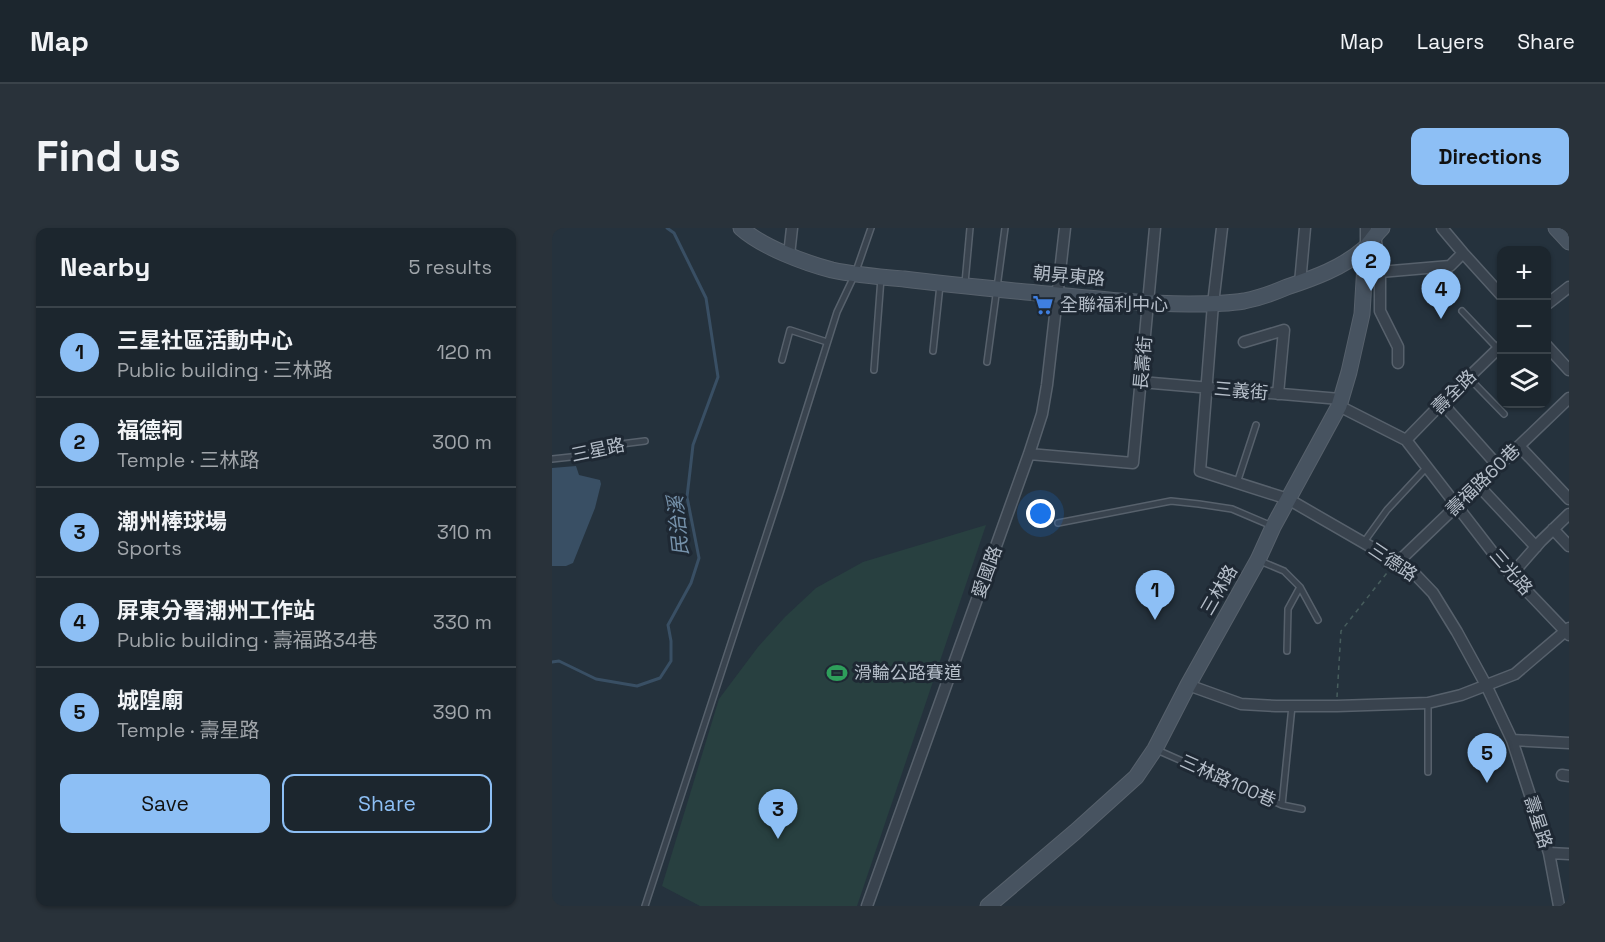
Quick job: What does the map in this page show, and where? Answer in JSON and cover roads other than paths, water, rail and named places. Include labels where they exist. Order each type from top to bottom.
[{"type":"main road","name":"朝昇東路","points":[[741,228],[789,255],[830,269],[855,274],[1149,303],[1213,304],[1243,301],[1313,279],[1339,266],[1366,248],[1374,230]]},
{"type":"main road","points":[[1556,228],[1569,242]]},
{"type":"main road","name":"三林路","points":[[988,906],[1136,777],[1155,748],[1258,560],[1340,403],[1362,314],[1366,248]]},
{"type":"street","points":[[789,255],[792,228]]},
{"type":"street","name":"愛國路","points":[[867,906],[1042,414],[1065,228]]},
{"type":"street","name":"長壽街","points":[[1029,454],[1134,463],[1155,228]]},
{"type":"street","points":[[1208,388],[1213,304],[1222,228]]},
{"type":"street","points":[[1300,283],[1305,228]]},
{"type":"street","points":[[1442,228],[1497,291]]},
{"type":"street","points":[[1374,230],[1380,272],[1380,311],[1398,347],[1398,363]]},
{"type":"street","points":[[1380,272],[1450,266],[1462,253]]},
{"type":"street","points":[[1551,301],[1569,287]]},
{"type":"street","points":[[1362,314],[1380,311]]},
{"type":"street","points":[[1244,342],[1284,330],[1278,394]]},
{"type":"street","points":[[1551,350],[1569,370]]},
{"type":"street","name":"壽全路","points":[[1407,440],[1468,377],[1497,352]]},
{"type":"street","name":"三義街","points":[[1142,382],[1278,394],[1340,403]]},
{"type":"street","name":"三德路","points":[[1208,388],[1200,471],[1288,500],[1411,570],[1433,593],[1486,686]]},
{"type":"street","name":"壽福路60巷","points":[[1398,562],[1569,398]]},
{"type":"street","points":[[1340,403],[1407,440],[1457,506]]},
{"type":"street","points":[[1442,403],[1498,466]]},
{"type":"street","points":[[1519,446],[1569,499]]},
{"type":"street","points":[[1479,485],[1536,547]]},
{"type":"street","name":"三光路","points":[[1457,506],[1512,574],[1568,632]]},
{"type":"street","points":[[1512,574],[1569,514]]},
{"type":"street","points":[[1553,529],[1569,546]]},
{"type":"street","points":[[1188,685],[1241,704],[1337,706],[1428,703],[1461,695],[1515,674],[1568,632]]},
{"type":"street","name":"壽星路","points":[[1486,686],[1512,740],[1548,853],[1559,906]]},
{"type":"street","points":[[1512,740],[1569,743]]},
{"type":"street","points":[[1548,853],[1569,854]]},
{"type":"lane","points":[[645,906],[778,501],[837,312],[855,274],[871,228]]},
{"type":"lane","points":[[964,286],[970,228]]},
{"type":"lane","points":[[987,362],[1005,228]]},
{"type":"lane","points":[[874,370],[882,277]]},
{"type":"lane","points":[[933,351],[940,283]]},
{"type":"lane","points":[[1462,310],[1497,346]]},
{"type":"lane","points":[[782,360],[790,330],[827,342]]},
{"type":"lane","points":[[1468,377],[1504,414]]},
{"type":"lane","points":[[1237,483],[1256,425]]},
{"type":"lane","name":"三星路","points":[[552,459],[580,456],[613,445],[645,441]]},
{"type":"lane","points":[[1364,542],[1387,510],[1427,467]]},
{"type":"lane","points":[[1058,523],[1171,501],[1232,509],[1274,527]]},
{"type":"lane","points":[[1258,560],[1284,571],[1300,587],[1318,620]]},
{"type":"lane","points":[[1287,651],[1288,609],[1300,587]]},
{"type":"lane","points":[[1428,703],[1428,772]]},
{"type":"lane","points":[[1282,805],[1292,706]]},
{"type":"lane","name":"三林路100巷","points":[[1155,748],[1282,805],[1302,809]]},
{"type":"water","points":[[576,466],[579,475],[600,480],[601,484],[595,508],[573,563],[566,566],[552,566],[552,468]]},
{"type":"waterway","name":"民治溪","points":[[552,662],[559,661],[596,679],[637,686],[660,678],[671,661],[668,625],[691,583],[699,558],[687,497],[693,445],[718,377],[706,298],[674,233],[667,228]]},
{"type":"place","name":"福德祠","points":[[1371,291]]},
{"type":"place","name":"全聯福利中心","points":[[1043,305]]},
{"type":"place","name":"屏東分署潮州工作站","points":[[1441,319]]},
{"type":"place","name":"三星社區活動中心","points":[[1155,620]]},
{"type":"place","name":"滑輪公路賽道","points":[[837,673]]},
{"type":"place","name":"城隍廟","points":[[1487,783]]},
{"type":"place","name":"潮州棒球場","points":[[778,839]]}]
